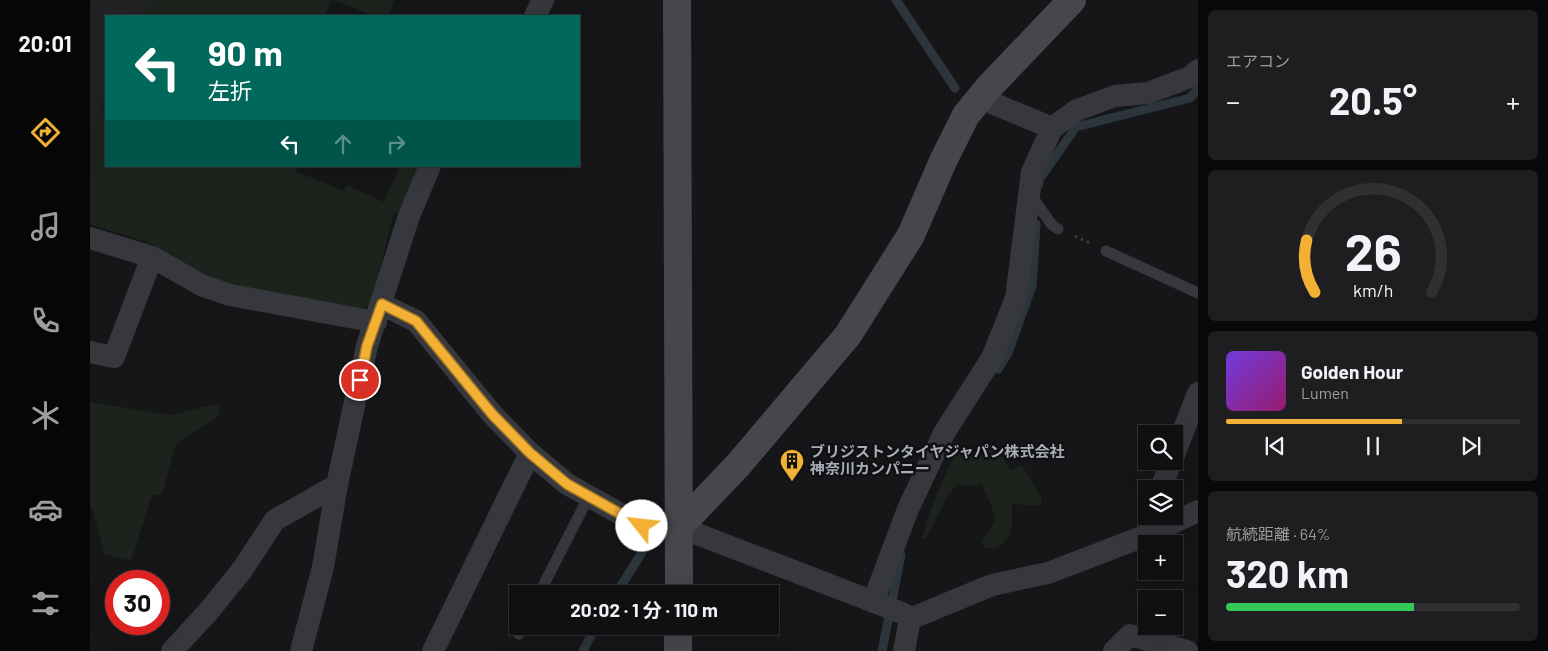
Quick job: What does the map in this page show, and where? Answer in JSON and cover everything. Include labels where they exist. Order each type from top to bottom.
[{"type":"street","points":[[536,15],[543,0]]},
{"type":"street","points":[[677,0],[679,585]]},
{"type":"street","points":[[679,527],[739,464],[848,335],[911,235],[944,159],[966,115],[990,86],[1072,0]]},
{"type":"street","points":[[877,604],[908,509],[940,442],[992,358],[1016,298],[1032,172],[1052,128],[1077,110],[1115,96],[1148,93],[1190,77],[1198,70]]},
{"type":"street","points":[[980,98],[1052,128]]},
{"type":"street","points":[[301,651],[323,567],[337,485],[367,346],[409,216],[430,167]]},
{"type":"street","points":[[90,238],[152,257],[201,284],[230,295],[379,313],[416,321],[492,414],[530,453],[567,484],[642,526],[679,527],[907,616],[992,585],[1048,573],[1138,539]]},
{"type":"street","points":[[90,352],[114,357],[152,257]]},
{"type":"street","points":[[1183,432],[1198,393]]},
{"type":"street","points":[[433,651],[530,453]]},
{"type":"street","points":[[172,651],[214,605],[242,570],[275,520],[337,485]]},
{"type":"street","points":[[1146,535],[1198,510]]},
{"type":"street","points":[[904,651],[907,616]]},
{"type":"street","points":[[678,635],[678,651]]},
{"type":"street","points":[[1114,651],[1130,635],[1187,651]]},
{"type":"lane","points":[[1029,193],[1055,227]]},
{"type":"lane","points":[[1106,251],[1198,293]]},
{"type":"lane","points":[[544,585],[589,496]]},
{"type":"path","points":[[1055,227],[1106,251]]},
{"type":"shaded area","points":[[90,0],[153,0],[146,15],[105,15],[105,98],[90,130]]},
{"type":"shaded area","points":[[153,0],[331,0],[325,15],[146,15]]},
{"type":"shaded area","points":[[331,0],[394,0],[389,15],[373,15]]},
{"type":"shaded area","points":[[105,98],[105,167],[298,167],[296,171],[344,191],[347,185],[384,202],[399,168],[398,167],[424,167],[406,215],[394,212],[372,301],[362,312],[213,282],[195,275],[152,244],[90,224],[90,130]]},
{"type":"shaded area","points":[[90,402],[171,415],[220,403],[218,417],[176,443],[162,494],[152,495],[131,561],[104,554],[92,507],[90,506]]},
{"type":"shaded area","points":[[979,449],[999,451],[1010,471],[1022,465],[1042,499],[1040,506],[1012,504],[1012,523],[1008,537],[1002,544],[994,548],[985,548],[982,543],[996,518],[982,484],[971,486],[958,484],[948,495],[926,539],[922,538],[937,494],[956,453]]},
{"type":"waterway","points":[[896,0],[955,88]]},
{"type":"waterway","points":[[1039,184],[1039,180],[1076,127],[1190,98],[1198,89]]},
{"type":"waterway","points":[[998,369],[1008,353],[1032,286],[1036,224]]},
{"type":"waterway","points":[[622,585],[644,549]]},
{"type":"waterway","points":[[882,651],[901,555]]},
{"type":"waterway","points":[[583,651],[591,635]]},
{"type":"place","name":"ブリジストンタイヤジャパン株式会社 神奈川カンパニー","points":[[792,482]]},
{"type":"route","points":[[360,380],[367,346],[382,304],[416,321],[492,414],[530,453],[567,484],[642,526]]}]
